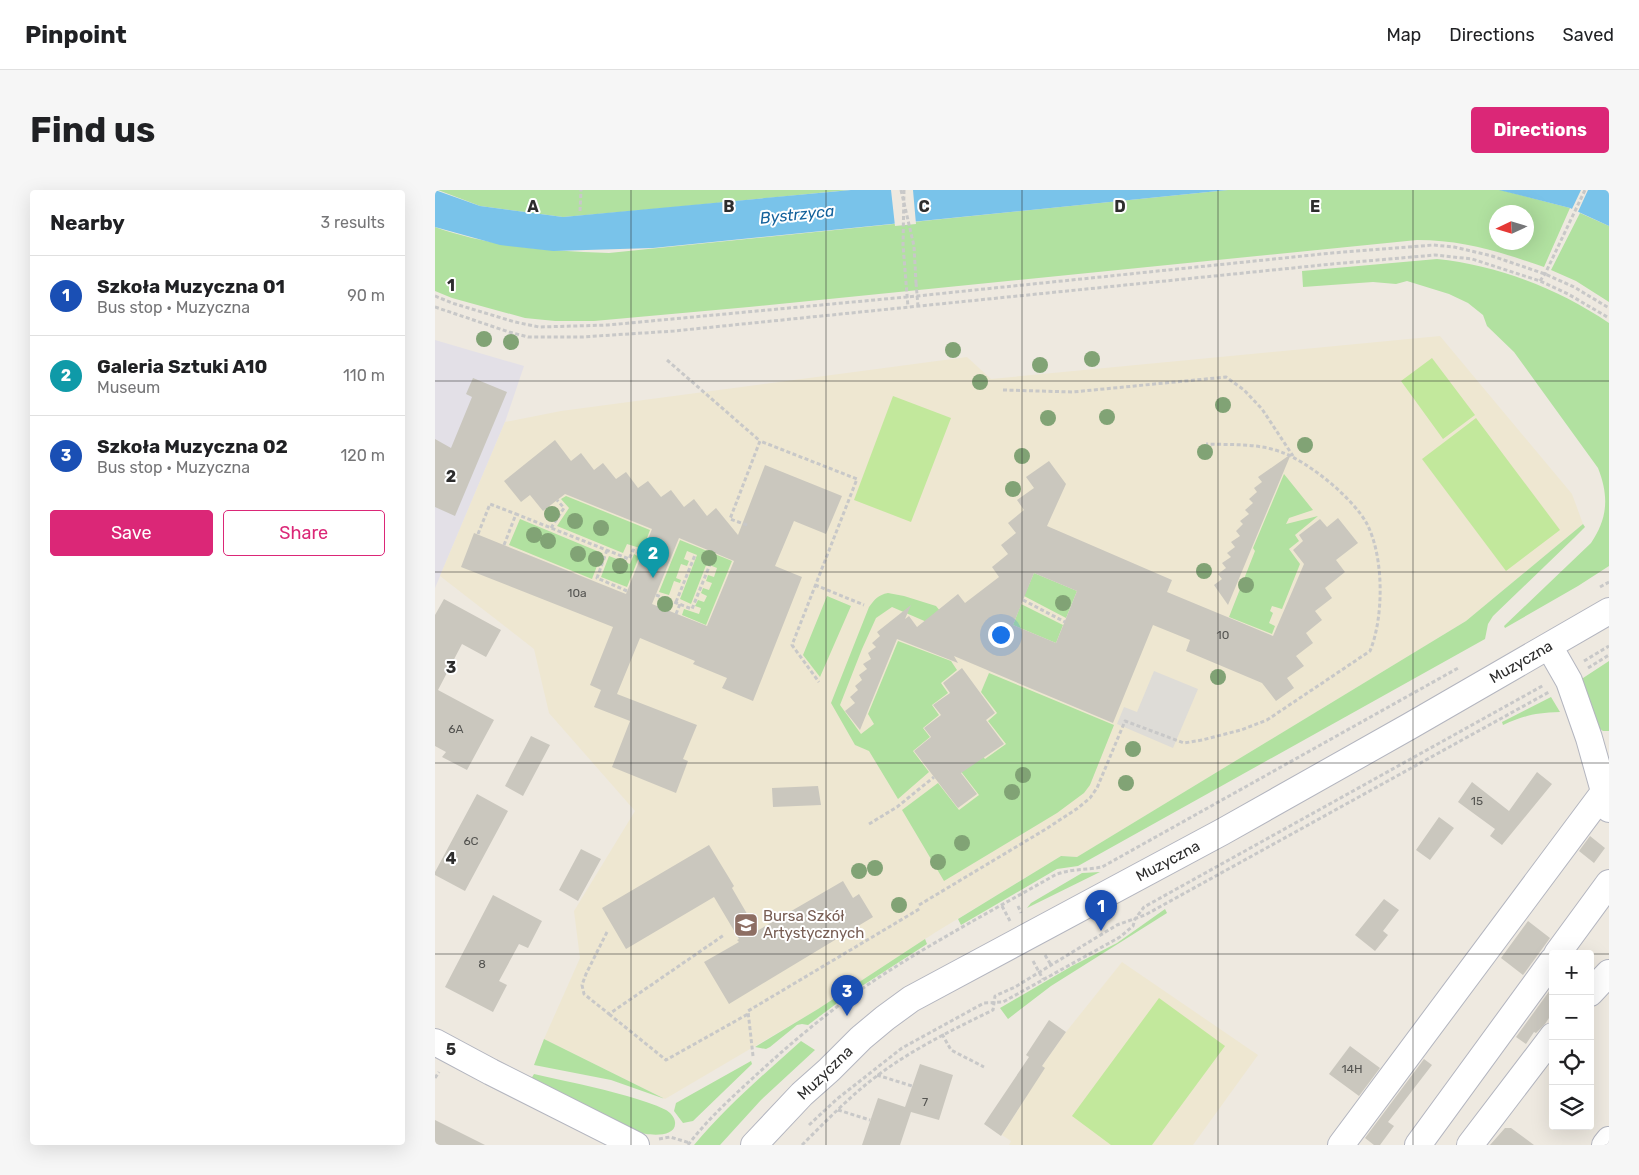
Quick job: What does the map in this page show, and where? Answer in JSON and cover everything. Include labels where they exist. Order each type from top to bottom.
[{"type":"street","name":"Muzyczna","points":[[754,1145],[802,1094],[861,1038],[911,1000],[1221,832],[1549,646],[1604,599]]},
{"type":"street","points":[[1341,1145],[1607,801],[1580,713],[1566,677],[1549,646]]},
{"type":"street","points":[[1560,950],[1609,883]]},
{"type":"street","points":[[1418,1145],[1549,965]]},
{"type":"street","points":[[1470,1145],[1550,1040]]},
{"type":"street","points":[[435,1042],[636,1145]]},
{"type":"street","points":[[1605,1145],[1609,1140]]},
{"type":"path","points":[[580,211],[581,190]]},
{"type":"path","points":[[903,190],[914,246],[918,306]]},
{"type":"path","points":[[903,190],[903,245],[908,307]]},
{"type":"path","points":[[1540,281],[1585,190]]},
{"type":"path","points":[[435,296],[515,322],[548,327],[608,325],[738,314],[1332,253],[1433,245],[1454,247],[1491,256],[1545,274],[1574,287],[1609,308]]},
{"type":"path","points":[[435,307],[528,337],[560,338],[674,331],[1435,255],[1472,260],[1540,281],[1568,294],[1609,318]]},
{"type":"path","points":[[667,360],[760,441],[857,479],[792,645],[819,682]]},
{"type":"path","points":[[1003,390],[1073,392],[1225,377],[1244,390],[1262,409],[1293,457]]},
{"type":"path","points":[[747,525],[730,519],[760,441]]},
{"type":"path","points":[[607,932],[586,974],[582,986],[584,994],[666,1060],[748,1014],[748,1011],[1079,808],[1091,798],[1097,788],[1125,721],[1184,742],[1202,740],[1241,730],[1267,720],[1370,651],[1379,615],[1380,584],[1378,561],[1368,526],[1353,506],[1331,484],[1293,457],[1268,448],[1206,444]]},
{"type":"path","points":[[551,528],[564,508],[557,500]]},
{"type":"path","points":[[478,534],[490,504],[629,559],[633,550],[642,554]]},
{"type":"path","points":[[504,545],[516,514]]},
{"type":"path","points":[[607,550],[597,578],[627,591]]},
{"type":"path","points":[[676,614],[678,603],[695,556]]},
{"type":"path","points":[[656,595],[692,609],[711,562]]},
{"type":"path","points":[[1604,599],[1609,582]]},
{"type":"path","points":[[815,585],[864,605]]},
{"type":"path","points":[[1023,600],[1065,622]]},
{"type":"path","points":[[803,1145],[877,1075],[943,1034],[993,1010],[995,996],[1015,987],[1117,925],[1135,919],[1566,677],[1609,646]]},
{"type":"path","points":[[803,1130],[837,1099],[902,1048],[984,1003],[1003,1002],[1120,937],[1133,926],[1143,907],[1609,655]]},
{"type":"path","points":[[688,1145],[725,1104],[764,1068],[805,1033],[881,976],[1055,875],[1065,871],[1102,867],[1461,666]]},
{"type":"path","points":[[869,824],[897,807],[934,777]]},
{"type":"path","points":[[609,1014],[724,935]]},
{"type":"path","points":[[748,1014],[753,1056]]},
{"type":"path","points":[[943,1034],[951,1050],[984,1067]]},
{"type":"path","points":[[877,1075],[913,1086]]},
{"type":"path","points":[[838,1110],[870,1120]]},
{"type":"shaded area","points":[[1440,336],[1572,494],[1583,524],[1466,621],[1077,857],[1061,856],[936,932],[818,1009],[665,1099],[544,1039],[580,958],[574,911],[635,811],[549,713],[534,649],[440,576],[505,422],[561,411],[967,357],[991,379]]},
{"type":"shaded area","points":[[435,340],[524,366],[505,422],[435,588]]},
{"type":"shaded area","points":[[1154,671],[1198,689],[1173,748],[1117,724],[1124,707],[1137,712]]},
{"type":"shaded area","points":[[1122,962],[1258,1055],[1193,1145],[1009,1145],[1011,1141],[1002,1135],[1042,1066],[1066,1032]]},
{"type":"green space","points":[[438,190],[849,190],[563,217],[480,206]]},
{"type":"green space","points":[[1228,190],[1501,190],[1570,208],[1544,267],[1497,252],[1466,245],[1417,240],[594,321],[555,321],[525,318],[452,298],[435,291],[435,227],[456,234],[499,243],[565,251],[609,253]]},
{"type":"green space","points":[[1580,213],[1609,226],[1609,302],[1576,281],[1551,270]]},
{"type":"green space","points":[[1437,259],[1482,267],[1527,280],[1590,311],[1609,323],[1609,566],[1505,628],[1504,626],[1591,543],[1597,534],[1604,516],[1605,507],[1604,488],[1598,468],[1514,352],[1487,326],[1483,315],[1468,303],[1449,294],[1407,281],[1396,284],[1373,282],[1303,287],[1302,271]]},
{"type":"green space","points":[[1432,358],[1475,415],[1443,439],[1401,381]]},
{"type":"green space","points":[[893,396],[951,418],[911,522],[854,500]]},
{"type":"green space","points":[[1476,418],[1560,530],[1506,571],[1422,459]]},
{"type":"green space","points":[[1284,474],[1313,510],[1289,518],[1286,524],[1318,516],[1295,535],[1299,541],[1289,549],[1300,564],[1282,609],[1272,606],[1270,611],[1273,613],[1269,623],[1275,626],[1272,634],[1229,617],[1255,551],[1253,548]]},
{"type":"green space","points":[[566,496],[650,530],[643,549],[627,544],[623,553],[557,526],[569,508],[561,499]]},
{"type":"green space","points":[[520,519],[602,553],[592,579],[509,545]]},
{"type":"green space","points":[[1583,524],[1585,527],[1493,616],[1488,624],[1485,639],[1078,866],[1057,869],[961,925],[958,919],[1061,856],[1077,857],[1466,621]]},
{"type":"green space","points":[[680,540],[732,561],[706,625],[682,615],[684,609],[699,614],[701,608],[695,606],[698,600],[704,602],[707,596],[701,593],[703,588],[709,590],[712,583],[706,581],[708,575],[714,577],[717,568],[712,566],[713,561],[708,560],[691,604],[680,599],[697,555],[687,551],[684,559],[689,561],[687,566],[681,564],[676,578],[681,580],[680,583],[674,581],[669,595],[659,592]]},
{"type":"green space","points":[[634,554],[639,557],[627,587],[601,577],[609,556],[630,564]]},
{"type":"green space","points":[[1034,573],[1077,591],[1066,618],[1024,596]]},
{"type":"green space","points":[[888,593],[936,606],[954,628],[936,626],[892,607],[876,618],[840,705],[861,734],[874,724],[868,714],[898,641],[951,661],[957,670],[941,683],[948,693],[932,705],[939,715],[923,728],[930,737],[913,751],[929,772],[898,799],[869,751],[855,745],[831,703],[869,607],[877,598]]},
{"type":"green space","points":[[827,596],[851,606],[820,677],[803,655]]},
{"type":"green space","points":[[1021,604],[1063,625],[1056,643],[1013,625]]},
{"type":"green space","points":[[1609,661],[1609,731],[1603,731],[1596,726],[1580,680]]},
{"type":"green space","points":[[989,673],[1114,725],[1090,785],[1084,793],[1057,813],[944,881],[902,810],[938,783],[959,810],[979,795],[959,769],[979,751],[985,759],[1006,744],[988,721],[997,713],[981,692]]},
{"type":"green space","points":[[1551,697],[1560,712],[1531,715],[1503,725],[1502,722]]},
{"type":"green space","points":[[1100,872],[1027,908],[1031,903],[1082,873]]},
{"type":"green space","points":[[1165,909],[1167,913],[1051,986],[1008,1019],[1000,1008],[1072,966],[1117,943]]},
{"type":"green space","points":[[925,939],[927,944],[848,995],[808,1025],[797,1025],[766,1049],[755,1047],[818,1009]]},
{"type":"green space","points":[[1159,998],[1225,1046],[1152,1145],[1111,1145],[1072,1116]]},
{"type":"green space","points":[[544,1039],[665,1099],[611,1080],[534,1065]]},
{"type":"green space","points":[[801,1041],[815,1050],[761,1100],[720,1145],[694,1145],[732,1104]]},
{"type":"green space","points":[[751,1061],[752,1064],[693,1121],[683,1123],[674,1111],[676,1103]]},
{"type":"green space","points":[[534,1074],[604,1090],[652,1104],[671,1114],[675,1120],[674,1127],[671,1131],[660,1135],[637,1132],[531,1079]]},
{"type":"water","name":"Bystrzyca","points":[[435,190],[480,206],[563,217],[851,190],[1228,190],[653,248],[553,251],[500,245],[435,227]]},
{"type":"water","points":[[1499,190],[1609,190],[1609,226],[1570,208]]},
{"type":"pier","points":[[891,190],[913,190],[916,224],[895,226]]},
{"type":"pier","points":[[1581,190],[1588,190],[1577,214],[1571,211]]},
{"type":"building","points":[[473,378],[507,392],[455,516],[435,507],[435,439],[451,448],[472,397],[466,394]]},
{"type":"building","points":[[555,440],[571,461],[581,453],[594,470],[603,463],[616,479],[626,472],[638,488],[648,481],[661,497],[671,490],[684,507],[694,499],[707,516],[716,508],[738,535],[765,465],[842,496],[826,534],[794,521],[775,566],[802,577],[753,701],[722,688],[727,678],[693,664],[695,661],[640,638],[617,694],[697,725],[683,759],[688,761],[676,793],[612,767],[630,721],[594,707],[601,690],[590,685],[613,627],[461,567],[474,533],[626,594],[652,529],[565,494],[543,511],[530,495],[521,502],[504,481]],"holes":[[[679,538],[734,561],[707,626],[652,604]]]},
{"type":"building","points":[[1291,454],[1228,605],[1214,585],[1222,579],[1218,574],[1226,568],[1222,563],[1231,557],[1227,553],[1235,547],[1231,542],[1240,536],[1236,531],[1243,524],[1240,521],[1249,514],[1245,510],[1253,503],[1249,499],[1257,492],[1254,488],[1262,482],[1258,477]]},
{"type":"building","points":[[1049,461],[1066,484],[1047,526],[1172,580],[1167,592],[1273,636],[1304,564],[1293,550],[1303,541],[1299,535],[1320,519],[1327,527],[1338,518],[1358,543],[1336,560],[1345,572],[1325,588],[1332,598],[1315,611],[1322,620],[1306,633],[1313,643],[1296,656],[1304,666],[1287,678],[1294,688],[1276,701],[1262,683],[1186,651],[1190,640],[1153,625],[1113,723],[954,656],[958,663],[897,639],[860,730],[845,711],[855,703],[850,697],[858,690],[855,686],[862,680],[859,675],[867,669],[863,664],[871,659],[868,653],[876,647],[872,643],[880,636],[877,632],[911,605],[905,619],[909,616],[917,627],[958,594],[965,603],[999,577],[992,567],[1008,554],[1001,545],[1016,533],[1008,523],[1024,510],[1017,500],[1034,488],[1026,477]],"holes":[[[1034,573],[1077,591],[1056,643],[1013,625]]]},
{"type":"building","points":[[444,599],[501,630],[486,657],[462,644],[438,690],[494,720],[467,770],[442,757],[446,752],[435,746],[435,615]]},
{"type":"building","points":[[962,668],[995,713],[986,720],[1004,744],[961,773],[977,794],[958,808],[914,751],[931,737],[924,728],[941,715],[933,705],[950,693],[943,683]]},
{"type":"building","points":[[531,736],[550,745],[523,796],[505,786]]},
{"type":"building","points":[[1537,772],[1552,784],[1502,845],[1490,836],[1495,829],[1458,802],[1472,782],[1509,811]]},
{"type":"building","points":[[818,786],[821,805],[773,807],[772,788]]},
{"type":"building","points":[[477,794],[508,811],[465,891],[435,875],[435,872]]},
{"type":"building","points":[[1439,817],[1454,828],[1430,860],[1416,850]]},
{"type":"building","points":[[1590,836],[1605,848],[1594,863],[1579,851]]},
{"type":"building","points":[[709,845],[734,886],[732,888],[757,931],[843,881],[853,898],[859,894],[873,917],[729,1004],[704,962],[739,942],[737,940],[739,939],[714,897],[626,949],[602,908]]},
{"type":"building","points":[[581,849],[601,859],[578,901],[559,890]]},
{"type":"building","points":[[493,895],[542,921],[528,948],[519,944],[499,981],[507,985],[493,1012],[445,987]]},
{"type":"building","points":[[1384,899],[1399,910],[1383,931],[1388,935],[1375,951],[1355,935]]},
{"type":"building","points":[[1528,921],[1550,938],[1523,975],[1501,958]]},
{"type":"building","points":[[1549,992],[1549,1018],[1545,1024],[1536,1033],[1534,1032],[1526,1044],[1516,1037]]},
{"type":"building","points":[[1049,1020],[1066,1032],[1042,1066],[1045,1068],[1001,1136],[984,1124],[1029,1057],[1026,1055]]},
{"type":"building","points":[[1350,1046],[1380,1068],[1359,1096],[1329,1074]]},
{"type":"building","points":[[1424,1059],[1432,1065],[1388,1122],[1394,1126],[1380,1145],[1374,1145],[1365,1138]]},
{"type":"building","points":[[920,1064],[953,1075],[939,1120],[911,1112],[900,1145],[862,1145],[878,1098],[905,1107]]},
{"type":"building","points":[[435,1120],[485,1145],[435,1145]]},
{"type":"building","points":[[1505,1128],[1511,1128],[1534,1145],[1490,1145]]},
{"type":"place","name":"Galeria Sztuki A10","points":[[653,578]]},
{"type":"place","name":"Bursa Szkół Artystycznych","points":[[746,925]]},
{"type":"place","name":"Szkoła Muzyczna 01","points":[[1101,931]]},
{"type":"place","name":"Szkoła Muzyczna 02","points":[[847,1016]]}]
